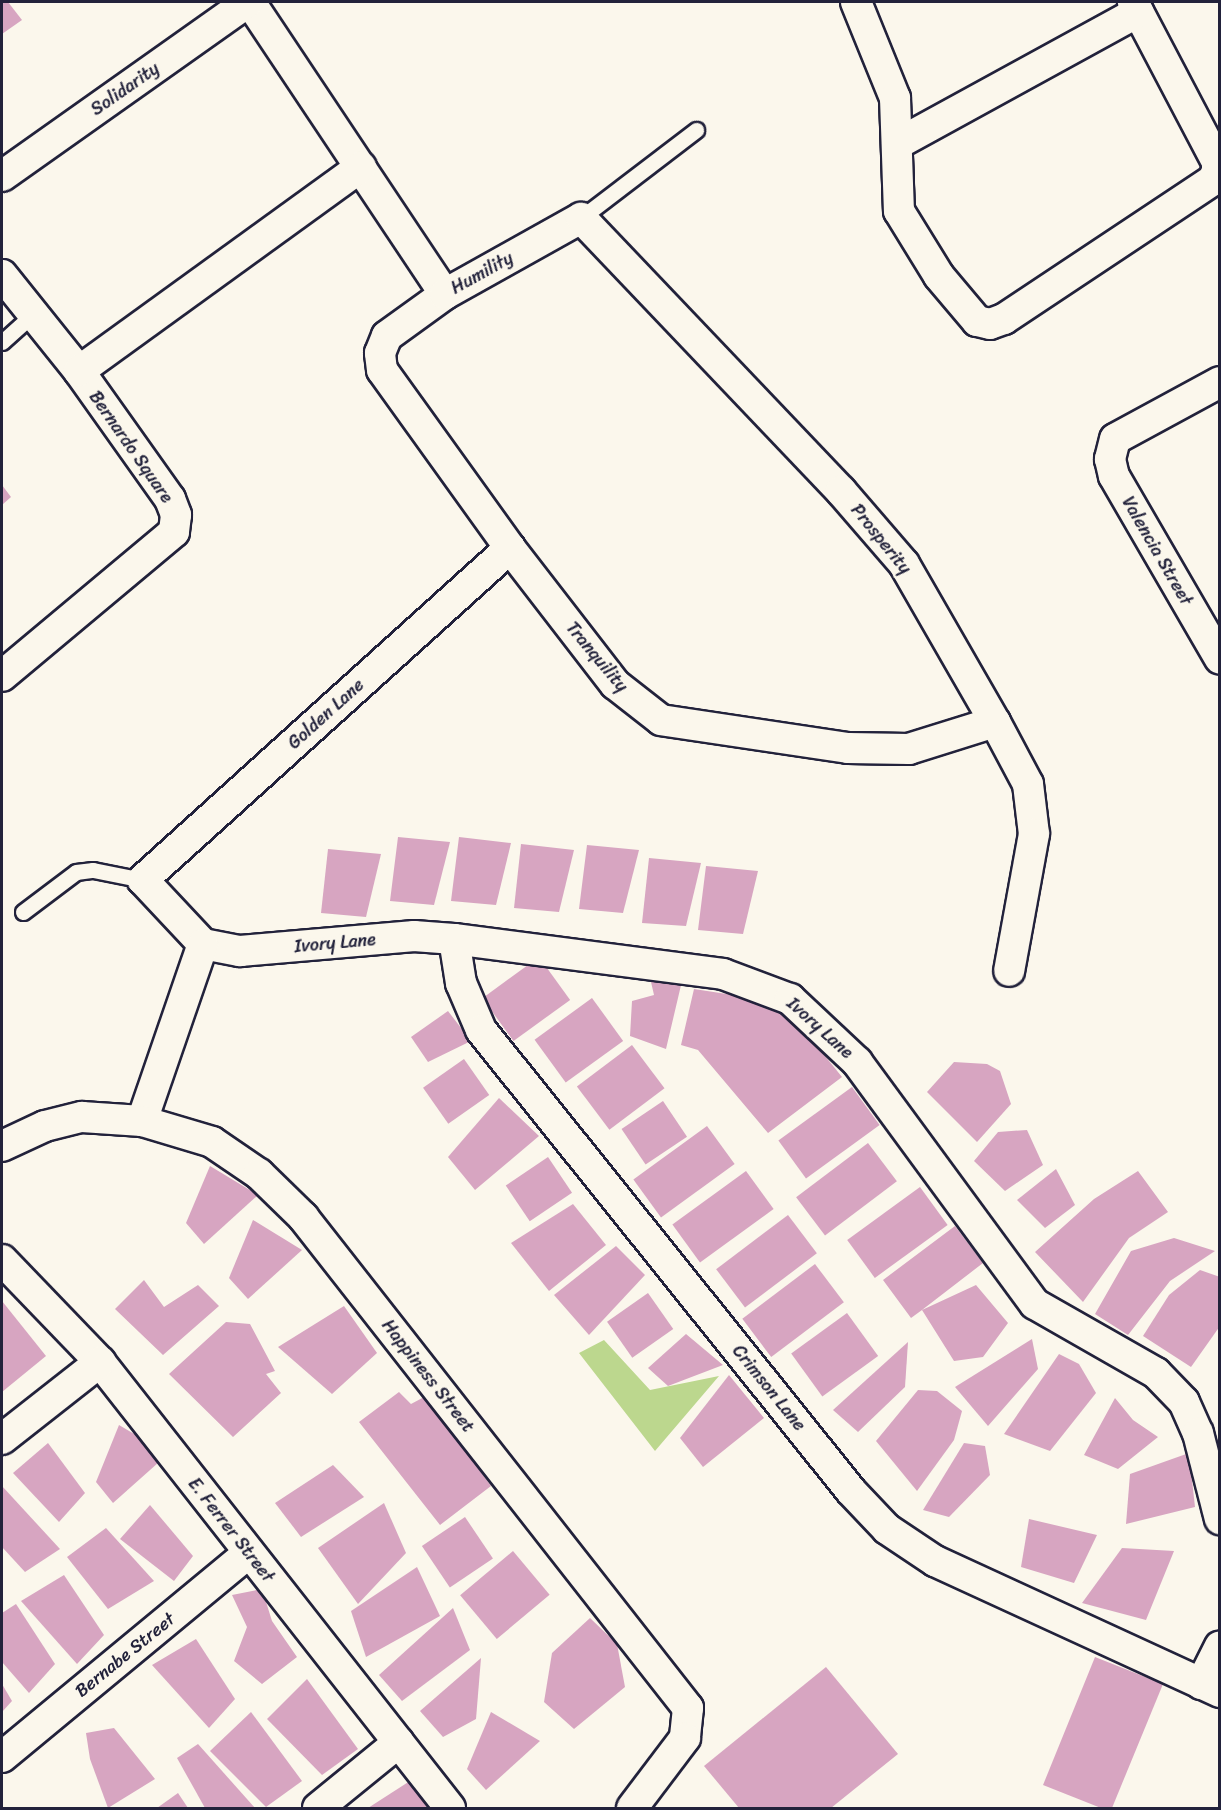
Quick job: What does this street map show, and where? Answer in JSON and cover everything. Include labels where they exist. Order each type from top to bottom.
[{"type":"street","points":[[249,2],[445,294]]},
{"type":"street","name":"Solidarity","points":[[2,176],[249,2]]},
{"type":"street","points":[[856,2],[894,98],[899,211],[939,276],[977,321],[990,324],[1004,319],[1213,180],[1217,162],[1135,7],[897,144]]},
{"type":"street","points":[[79,371],[361,167]]},
{"type":"street","name":"Humility","points":[[387,336],[445,294],[581,218]]},
{"type":"street","name":"Prosperity","points":[[581,218],[841,491],[904,564],[995,722],[1028,784],[1034,834],[1009,971]]},
{"type":"street","name":"Bernardo Square","points":[[2,274],[32,315],[79,371],[170,499],[176,515],[174,532],[2,676]]},
{"type":"street","name":"Tranquility","points":[[387,336],[380,353],[382,370],[510,548],[615,684],[661,720],[848,748],[909,749],[995,722]]},
{"type":"street","name":"Valencia Street","points":[[1220,382],[1115,439],[1110,459],[1114,476],[1220,659]]},
{"type":"street","name":"Golden Lane","points":[[143,880],[510,548]]},
{"type":"street","points":[[142,1121],[203,944],[143,880]]},
{"type":"street","name":"Ivory Lane","points":[[203,944],[240,951],[414,936],[454,939],[723,974],[757,983],[790,999],[857,1062],[1035,1304],[1156,1373],[1184,1402],[1198,1433],[1220,1519]]},
{"type":"street","name":"Crimson Lane","points":[[454,939],[461,983],[481,1030],[851,1491],[887,1529],[935,1561],[1210,1688]]},
{"type":"street","name":"Happiness Street","points":[[2,1146],[45,1126],[82,1117],[142,1121],[212,1142],[259,1174],[303,1217],[688,1708],[685,1738],[632,1809]]},
{"type":"street","name":"E. Ferrer Street","points":[[2,1260],[100,1362],[450,1809]]},
{"type":"street","points":[[2,1439],[100,1362]]},
{"type":"street","name":"Bernabe Street","points":[[2,1757],[249,1553]]},
{"type":"street","points":[[1210,1688],[1220,1646]]},
{"type":"street","points":[[318,1809],[399,1742]]},
{"type":"lane","points":[[581,218],[696,130]]},
{"type":"lane","points":[[2,342],[32,315]]},
{"type":"lane","points":[[23,912],[76,872],[93,870],[143,880]]},
{"type":"green space","points":[[604,1340],[650,1390],[719,1376],[655,1451],[579,1353]]},
{"type":"building","points":[[2,2],[8,2],[22,20],[2,34]]},
{"type":"building","points":[[2,485],[11,497],[2,505]]},
{"type":"building","points":[[398,837],[450,842],[434,905],[390,901]]},
{"type":"building","points":[[459,837],[511,843],[496,905],[451,901]]},
{"type":"building","points":[[521,844],[574,850],[559,912],[514,908]]},
{"type":"building","points":[[587,845],[639,850],[623,913],[579,909]]},
{"type":"building","points":[[328,849],[381,854],[366,917],[321,913]]},
{"type":"building","points":[[649,858],[701,863],[686,926],[642,923]]},
{"type":"building","points":[[706,866],[758,871],[743,934],[698,930]]},
{"type":"building","points":[[539,957],[570,1000],[514,1041],[482,998]]},
{"type":"building","points":[[682,981],[666,1049],[630,1036],[632,1001],[654,995],[651,982]]},
{"type":"building","points":[[694,989],[766,1000],[800,1025],[842,1077],[768,1133],[698,1050],[681,1045]]},
{"type":"building","points":[[592,998],[623,1041],[566,1083],[535,1040]]},
{"type":"building","points":[[448,1011],[471,1041],[428,1062],[411,1037]]},
{"type":"building","points":[[632,1045],[664,1088],[609,1130],[577,1087]]},
{"type":"building","points":[[464,1059],[489,1095],[448,1124],[423,1088]]},
{"type":"building","points":[[954,1062],[987,1064],[1000,1071],[1011,1104],[977,1142],[927,1092]]},
{"type":"building","points":[[852,1087],[880,1125],[806,1179],[778,1140]]},
{"type":"building","points":[[499,1098],[539,1136],[475,1190],[448,1157]]},
{"type":"building","points":[[663,1101],[687,1137],[646,1165],[622,1129]]},
{"type":"building","points":[[707,1126],[735,1164],[661,1218],[633,1179]]},
{"type":"building","points":[[1027,1130],[1043,1165],[1005,1191],[974,1161],[998,1132]]},
{"type":"building","points":[[868,1143],[897,1181],[825,1235],[796,1197]]},
{"type":"building","points":[[548,1157],[572,1193],[530,1221],[506,1186]]},
{"type":"building","points":[[210,1166],[258,1195],[204,1244],[186,1223]]},
{"type":"building","points":[[1056,1169],[1075,1205],[1045,1228],[1017,1200]]},
{"type":"building","points":[[746,1171],[774,1209],[700,1263],[672,1224]]},
{"type":"building","points":[[1138,1171],[1168,1212],[1129,1238],[1083,1302],[1035,1252],[1094,1199]]},
{"type":"building","points":[[920,1187],[948,1225],[875,1278],[847,1240]]},
{"type":"building","points":[[573,1204],[606,1245],[549,1291],[511,1243]]},
{"type":"building","points":[[788,1215],[817,1253],[745,1307],[716,1269]]},
{"type":"building","points":[[253,1220],[302,1250],[248,1299],[229,1278]]},
{"type":"building","points":[[955,1226],[983,1263],[911,1318],[883,1280]]},
{"type":"building","points":[[1174,1238],[1215,1251],[1170,1281],[1128,1335],[1095,1314],[1131,1251]]},
{"type":"building","points":[[616,1246],[645,1275],[589,1335],[554,1295]]},
{"type":"building","points":[[815,1264],[844,1302],[771,1357],[742,1319]]},
{"type":"building","points":[[1200,1270],[1220,1277],[1220,1326],[1191,1367],[1143,1336],[1169,1295]]},
{"type":"building","points":[[144,1280],[164,1307],[198,1285],[219,1306],[163,1355],[115,1309]]},
{"type":"building","points":[[976,1285],[1008,1323],[983,1357],[954,1361],[922,1310]]},
{"type":"building","points":[[648,1293],[673,1329],[632,1358],[607,1322]]},
{"type":"building","points":[[2,1301],[46,1356],[2,1392]]},
{"type":"building","points":[[344,1306],[377,1353],[332,1394],[278,1347]]},
{"type":"building","points":[[847,1313],[878,1356],[822,1396],[791,1354]]},
{"type":"building","points":[[226,1322],[250,1324],[275,1371],[266,1374],[281,1393],[233,1437],[169,1374]]},
{"type":"building","points":[[686,1334],[723,1365],[668,1386],[648,1368]]},
{"type":"building","points":[[1032,1339],[1038,1369],[988,1426],[955,1387]]},
{"type":"building","points":[[908,1342],[905,1387],[858,1432],[833,1410]]},
{"type":"building","points":[[1059,1354],[1079,1364],[1096,1393],[1050,1451],[1004,1434]]},
{"type":"building","points":[[729,1375],[764,1418],[703,1467],[680,1438]]},
{"type":"building","points":[[918,1390],[937,1391],[962,1411],[954,1440],[917,1491],[876,1441]]},
{"type":"building","points":[[399,1392],[411,1404],[426,1396],[491,1486],[440,1525],[359,1422]]},
{"type":"building","points":[[1115,1398],[1133,1420],[1158,1437],[1118,1469],[1084,1455]]},
{"type":"building","points":[[119,1425],[168,1454],[113,1503],[96,1482]]},
{"type":"building","points":[[48,1443],[85,1493],[59,1522],[13,1473]]},
{"type":"building","points":[[964,1443],[985,1446],[990,1475],[949,1517],[923,1510]]},
{"type":"building","points":[[1189,1453],[1195,1507],[1126,1524],[1130,1474]]},
{"type":"building","points":[[333,1465],[364,1497],[301,1537],[275,1503]]},
{"type":"building","points":[[2,1486],[60,1549],[25,1572],[2,1547]]},
{"type":"building","points":[[384,1503],[406,1553],[358,1604],[318,1548]]},
{"type":"building","points":[[150,1505],[193,1556],[174,1581],[120,1539]]},
{"type":"building","points":[[465,1517],[493,1558],[450,1588],[422,1546]]},
{"type":"building","points":[[1029,1519],[1097,1535],[1074,1583],[1021,1567]]},
{"type":"building","points":[[106,1528],[154,1581],[108,1609],[67,1557]]},
{"type":"building","points":[[1122,1548],[1174,1551],[1146,1620],[1082,1603]]},
{"type":"building","points":[[513,1551],[550,1595],[497,1639],[460,1595]]},
{"type":"building","points":[[417,1567],[440,1616],[366,1657],[351,1611]]},
{"type":"building","points":[[64,1575],[104,1635],[77,1664],[21,1601]]},
{"type":"building","points":[[262,1589],[272,1621],[297,1657],[262,1684],[234,1661],[247,1627],[232,1595]]},
{"type":"building","points":[[16,1604],[55,1664],[29,1693],[2,1662],[2,1613]]},
{"type":"building","points":[[453,1608],[470,1650],[402,1701],[379,1675]]},
{"type":"building","points":[[590,1618],[617,1644],[625,1687],[574,1729],[544,1702],[552,1653]]},
{"type":"building","points":[[196,1639],[235,1699],[209,1728],[152,1665]]},
{"type":"building","points":[[1095,1657],[1163,1684],[1112,1808],[1101,1808],[1043,1785]]},
{"type":"building","points":[[481,1658],[476,1719],[443,1737],[420,1711]]},
{"type":"building","points":[[826,1667],[898,1754],[831,1808],[739,1808],[704,1766]]},
{"type":"building","points":[[307,1679],[358,1749],[322,1775],[267,1719]]},
{"type":"building","points":[[2,1684],[12,1701],[2,1712]]},
{"type":"building","points":[[251,1712],[302,1781],[266,1807],[210,1751]]},
{"type":"building","points":[[491,1712],[540,1741],[486,1790],[467,1769]]},
{"type":"building","points":[[114,1728],[155,1779],[108,1808],[90,1759],[86,1733]]},
{"type":"building","points":[[198,1744],[255,1808],[205,1808],[177,1758]]},
{"type":"building","points":[[413,1779],[427,1808],[368,1808]]},
{"type":"building","points":[[178,1793],[188,1808],[157,1808]]}]
